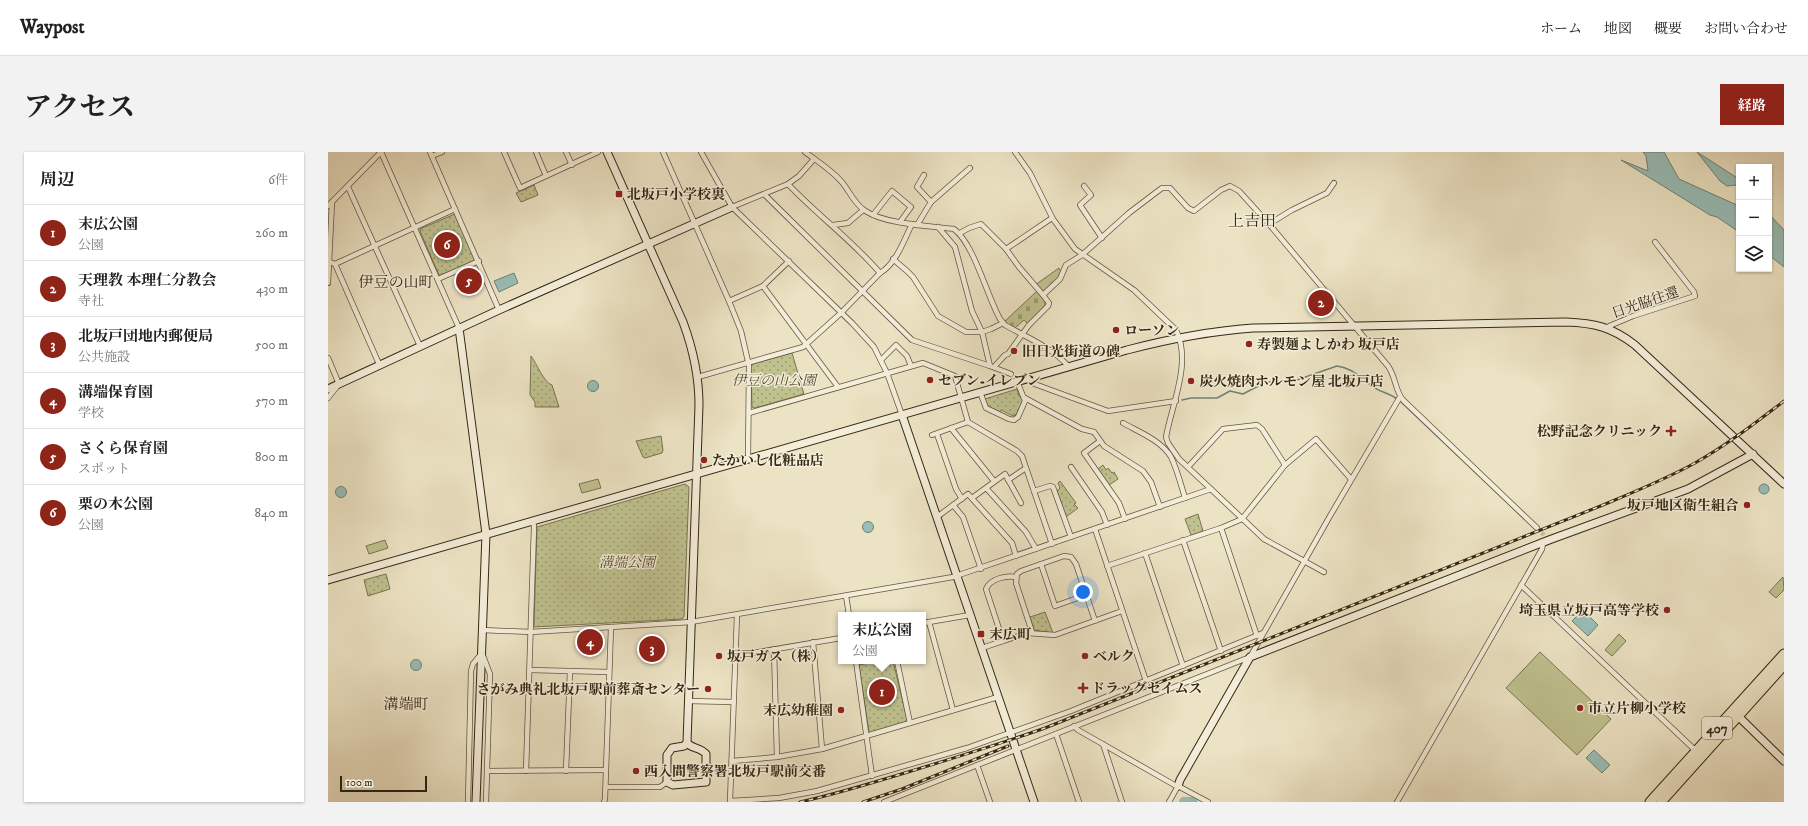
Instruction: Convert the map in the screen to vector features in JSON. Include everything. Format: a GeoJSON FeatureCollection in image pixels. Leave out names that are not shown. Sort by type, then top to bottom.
{"type":"FeatureCollection","features":[{"type":"Feature","properties":{"kind":"highway","name":"407"},"geometry":{"type":"LineString","coordinates":[[1650,802],[1784,654]]}},
{"type":"Feature","properties":{"kind":"highway","name":"407"},"geometry":{"type":"LineString","coordinates":[[1661,802],[1784,665]]}},
{"type":"Feature","properties":{"kind":"street"},"geometry":{"type":"LineString","coordinates":[[328,206],[381,152],[459,328],[486,534],[476,802]]}},
{"type":"Feature","properties":{"kind":"street"},"geometry":{"type":"LineString","coordinates":[[442,152],[431,154],[479,261],[499,310]]}},
{"type":"Feature","properties":{"kind":"street"},"geometry":{"type":"LineString","coordinates":[[504,152],[520,188],[598,152]]}},
{"type":"Feature","properties":{"kind":"street"},"geometry":{"type":"LineString","coordinates":[[536,152],[546,176]]}},
{"type":"Feature","properties":{"kind":"street"},"geometry":{"type":"LineString","coordinates":[[566,152],[572,165]]}},
{"type":"Feature","properties":{"kind":"street"},"geometry":{"type":"LineString","coordinates":[[608,152],[688,335],[698,377],[699,405],[687,743]]}},
{"type":"Feature","properties":{"kind":"street"},"geometry":{"type":"LineString","coordinates":[[663,152],[741,331],[748,363],[750,413],[748,459]]}},
{"type":"Feature","properties":{"kind":"street"},"geometry":{"type":"LineString","coordinates":[[701,152],[732,207],[789,261],[866,338],[881,360],[902,415],[1034,802]]}},
{"type":"Feature","properties":{"kind":"street"},"geometry":{"type":"LineString","coordinates":[[805,152],[842,182],[853,200],[863,210],[873,215],[900,222],[954,229],[960,233],[976,264],[996,313],[1003,323],[1047,349],[1068,366]]}},
{"type":"Feature","properties":{"kind":"street"},"geometry":{"type":"LineString","coordinates":[[1015,152],[1028,170],[1052,218],[1068,241],[1082,255],[1134,290],[1171,324],[1180,338],[1181,377],[1169,422],[1166,440],[1179,459],[1264,539],[1324,572]]}},
{"type":"Feature","properties":{"kind":"street"},"geometry":{"type":"LineString","coordinates":[[328,389],[379,364],[499,310],[732,207],[765,195],[788,184],[799,176],[814,159]]}},
{"type":"Feature","properties":{"kind":"street"},"geometry":{"type":"LineString","coordinates":[[917,225],[931,202],[970,168]]}},
{"type":"Feature","properties":{"kind":"street"},"geometry":{"type":"LineString","coordinates":[[924,175],[917,187],[931,202]]}},
{"type":"Feature","properties":{"kind":"street"},"geometry":{"type":"LineString","coordinates":[[1269,224],[1292,210],[1327,193],[1334,183]]}},
{"type":"Feature","properties":{"kind":"street"},"geometry":{"type":"LineString","coordinates":[[788,184],[880,273]]}},
{"type":"Feature","properties":{"kind":"street"},"geometry":{"type":"LineString","coordinates":[[1084,186],[1091,195],[1080,205],[1102,238]]}},
{"type":"Feature","properties":{"kind":"street"},"geometry":{"type":"LineString","coordinates":[[1043,295],[1060,279],[1066,265],[1082,255],[1130,212],[1162,188],[1170,188],[1188,208],[1194,211],[1224,188],[1230,186],[1235,188],[1269,224],[1392,372],[1400,397],[1537,528]]}},
{"type":"Feature","properties":{"kind":"street"},"geometry":{"type":"LineString","coordinates":[[348,187],[420,346]]}},
{"type":"Feature","properties":{"kind":"street"},"geometry":{"type":"LineString","coordinates":[[873,215],[892,191],[911,207],[900,222]]}},
{"type":"Feature","properties":{"kind":"street"},"geometry":{"type":"LineString","coordinates":[[765,195],[912,340],[1011,374]]}},
{"type":"Feature","properties":{"kind":"street"},"geometry":{"type":"LineString","coordinates":[[328,284],[332,263],[332,202]]}},
{"type":"Feature","properties":{"kind":"street"},"geometry":{"type":"LineString","coordinates":[[332,263],[415,228],[455,209]]}},
{"type":"Feature","properties":{"kind":"street"},"geometry":{"type":"LineString","coordinates":[[832,225],[848,223],[863,210]]}},
{"type":"Feature","properties":{"kind":"street"},"geometry":{"type":"LineString","coordinates":[[1006,249],[1052,218]]}},
{"type":"Feature","properties":{"kind":"street"},"geometry":{"type":"LineString","coordinates":[[698,377],[807,344],[841,313],[880,273],[886,270],[912,224]]}},
{"type":"Feature","properties":{"kind":"street"},"geometry":{"type":"LineString","coordinates":[[960,233],[981,224],[1006,249],[1019,268],[1049,303],[1008,354],[992,367]]}},
{"type":"Feature","properties":{"kind":"street"},"geometry":{"type":"LineString","coordinates":[[938,227],[955,247],[972,311],[982,332],[992,367]]}},
{"type":"Feature","properties":{"kind":"street","name":"日光脇往還"},"geometry":{"type":"LineString","coordinates":[[1606,327],[1633,316],[1692,299],[1695,296],[1694,292],[1655,242]]}},
{"type":"Feature","properties":{"kind":"street"},"geometry":{"type":"LineString","coordinates":[[893,259],[913,277],[938,316],[966,332],[982,332],[991,330],[1003,323]]}},
{"type":"Feature","properties":{"kind":"street"},"geometry":{"type":"LineString","coordinates":[[438,279],[479,261]]}},
{"type":"Feature","properties":{"kind":"street"},"geometry":{"type":"LineString","coordinates":[[729,301],[763,286],[789,261]]}},
{"type":"Feature","properties":{"kind":"street"},"geometry":{"type":"LineString","coordinates":[[332,263],[379,364]]}},
{"type":"Feature","properties":{"kind":"street"},"geometry":{"type":"LineString","coordinates":[[763,286],[838,386]]}},
{"type":"Feature","properties":{"kind":"street"},"geometry":{"type":"LineString","coordinates":[[328,580],[1068,366],[1157,342],[1230,330],[1566,322],[1584,323],[1606,327],[1625,337],[1635,345],[1784,484]]}},
{"type":"Feature","properties":{"kind":"street"},"geometry":{"type":"LineString","coordinates":[[881,360],[896,345],[907,356],[910,366]]}},
{"type":"Feature","properties":{"kind":"street"},"geometry":{"type":"LineString","coordinates":[[328,358],[339,384]]}},
{"type":"Feature","properties":{"kind":"street"},"geometry":{"type":"LineString","coordinates":[[750,413],[838,386],[923,363],[954,374],[968,422],[1017,450],[1022,456],[1052,544]]}},
{"type":"Feature","properties":{"kind":"street"},"geometry":{"type":"LineString","coordinates":[[980,392],[986,408],[1012,420],[1018,417],[1025,404],[1025,398],[1017,381]]}},
{"type":"Feature","properties":{"kind":"street"},"geometry":{"type":"LineString","coordinates":[[1032,383],[1108,411],[1176,400]]}},
{"type":"Feature","properties":{"kind":"street"},"geometry":{"type":"LineString","coordinates":[[328,398],[339,384]]}},
{"type":"Feature","properties":{"kind":"street"},"geometry":{"type":"LineString","coordinates":[[1169,802],[1304,561],[1400,397]]}},
{"type":"Feature","properties":{"kind":"street"},"geometry":{"type":"LineString","coordinates":[[1025,398],[1082,429],[1094,432],[1104,446],[1143,471],[1151,482],[1160,507]]}},
{"type":"Feature","properties":{"kind":"street"},"geometry":{"type":"LineString","coordinates":[[962,499],[956,489],[934,435],[968,422]]}},
{"type":"Feature","properties":{"kind":"street"},"geometry":{"type":"LineString","coordinates":[[1123,423],[1160,444],[1168,453],[1173,462],[1185,498]]}},
{"type":"Feature","properties":{"kind":"street"},"geometry":{"type":"LineString","coordinates":[[1188,468],[1223,429],[1256,425],[1262,429],[1285,465]]}},
{"type":"Feature","properties":{"kind":"street"},"geometry":{"type":"LineString","coordinates":[[951,428],[994,481]]}},
{"type":"Feature","properties":{"kind":"street"},"geometry":{"type":"LineString","coordinates":[[1107,566],[1221,528],[1242,519],[1285,465],[1316,439],[1351,479]]}},
{"type":"Feature","properties":{"kind":"street"},"geometry":{"type":"LineString","coordinates":[[1100,441],[1084,452],[1119,503],[1125,519]]}},
{"type":"Feature","properties":{"kind":"street"},"geometry":{"type":"LineString","coordinates":[[884,802],[1545,539],[1688,489],[1753,454]]}},
{"type":"Feature","properties":{"kind":"street"},"geometry":{"type":"LineString","coordinates":[[1071,467],[1102,512],[1107,525]]}},
{"type":"Feature","properties":{"kind":"street"},"geometry":{"type":"LineString","coordinates":[[1008,480],[1026,468]]}},
{"type":"Feature","properties":{"kind":"street"},"geometry":{"type":"LineString","coordinates":[[972,498],[1005,474],[1021,503]]}},
{"type":"Feature","properties":{"kind":"street"},"geometry":{"type":"LineString","coordinates":[[1034,491],[1050,486],[1053,487],[1071,537]]}},
{"type":"Feature","properties":{"kind":"street"},"geometry":{"type":"LineString","coordinates":[[987,488],[1026,532],[1036,550]]}},
{"type":"Feature","properties":{"kind":"street"},"geometry":{"type":"LineString","coordinates":[[482,630],[531,632],[691,622],[957,576],[1211,489]]}},
{"type":"Feature","properties":{"kind":"street"},"geometry":{"type":"LineString","coordinates":[[937,517],[968,494],[1012,543],[1016,556]]}},
{"type":"Feature","properties":{"kind":"street"},"geometry":{"type":"LineString","coordinates":[[953,505],[963,517],[980,568]]}},
{"type":"Feature","properties":{"kind":"street"},"geometry":{"type":"LineString","coordinates":[[526,771],[533,521]]}},
{"type":"Feature","properties":{"kind":"street"},"geometry":{"type":"LineString","coordinates":[[1221,528],[1257,636]]}},
{"type":"Feature","properties":{"kind":"street"},"geometry":{"type":"LineString","coordinates":[[1095,529],[1146,681]]}},
{"type":"Feature","properties":{"kind":"street"},"geometry":{"type":"LineString","coordinates":[[1396,802],[1542,549],[1545,539]]}},
{"type":"Feature","properties":{"kind":"street"},"geometry":{"type":"LineString","coordinates":[[1183,540],[1221,651]]}},
{"type":"Feature","properties":{"kind":"street"},"geometry":{"type":"LineString","coordinates":[[1145,553],[1183,666]]}},
{"type":"Feature","properties":{"kind":"street"},"geometry":{"type":"LineString","coordinates":[[1032,632],[1016,583],[1016,577],[1021,571],[1064,556],[1071,557],[1076,564],[1095,621]]}},
{"type":"Feature","properties":{"kind":"street"},"geometry":{"type":"LineString","coordinates":[[1041,564],[1055,606],[1086,595]]}},
{"type":"Feature","properties":{"kind":"street"},"geometry":{"type":"LineString","coordinates":[[1002,641],[986,589],[987,585],[992,581],[1007,576],[1016,577]]}},
{"type":"Feature","properties":{"kind":"street"},"geometry":{"type":"LineString","coordinates":[[1520,585],[1696,751]]}},
{"type":"Feature","properties":{"kind":"street"},"geometry":{"type":"LineString","coordinates":[[846,596],[849,612]]}},
{"type":"Feature","properties":{"kind":"street"},"geometry":{"type":"LineString","coordinates":[[982,648],[1032,632],[1055,635],[1122,611]]}},
{"type":"Feature","properties":{"kind":"street"},"geometry":{"type":"LineString","coordinates":[[737,615],[730,801],[779,798],[817,791],[872,776],[1011,733],[1146,681],[1263,633]]}},
{"type":"Feature","properties":{"kind":"street"},"geometry":{"type":"LineString","coordinates":[[926,622],[970,615]]}},
{"type":"Feature","properties":{"kind":"street"},"geometry":{"type":"LineString","coordinates":[[929,622],[953,710]]}},
{"type":"Feature","properties":{"kind":"street"},"geometry":{"type":"LineString","coordinates":[[604,802],[606,787],[611,627]]}},
{"type":"Feature","properties":{"kind":"street"},"geometry":{"type":"LineString","coordinates":[[735,656],[838,638]]}},
{"type":"Feature","properties":{"kind":"street"},"geometry":{"type":"LineString","coordinates":[[813,642],[822,749]]}},
{"type":"Feature","properties":{"kind":"street"},"geometry":{"type":"LineString","coordinates":[[774,649],[777,757]]}},
{"type":"Feature","properties":{"kind":"street"},"geometry":{"type":"LineString","coordinates":[[482,653],[490,674],[486,802]]}},
{"type":"Feature","properties":{"kind":"street"},"geometry":{"type":"LineString","coordinates":[[468,802],[471,671],[473,664],[482,653]]}},
{"type":"Feature","properties":{"kind":"street"},"geometry":{"type":"LineString","coordinates":[[856,664],[872,776]]}},
{"type":"Feature","properties":{"kind":"street"},"geometry":{"type":"LineString","coordinates":[[897,664],[910,723]]}},
{"type":"Feature","properties":{"kind":"street"},"geometry":{"type":"LineString","coordinates":[[530,670],[609,672]]}},
{"type":"Feature","properties":{"kind":"street"},"geometry":{"type":"LineString","coordinates":[[566,771],[570,671]]}},
{"type":"Feature","properties":{"kind":"street"},"geometry":{"type":"LineString","coordinates":[[732,761],[777,757],[822,749],[998,696]]}},
{"type":"Feature","properties":{"kind":"street"},"geometry":{"type":"LineString","coordinates":[[688,701],[733,702]]}},
{"type":"Feature","properties":{"kind":"street"},"geometry":{"type":"LineString","coordinates":[[1738,716],[1784,761]]}},
{"type":"Feature","properties":{"kind":"street"},"geometry":{"type":"LineString","coordinates":[[1074,726],[1103,744],[1208,802]]}},
{"type":"Feature","properties":{"kind":"street"},"geometry":{"type":"LineString","coordinates":[[1056,734],[1079,802]]}},
{"type":"Feature","properties":{"kind":"street"},"geometry":{"type":"LineString","coordinates":[[667,782],[673,785],[706,782],[706,754],[699,748],[690,746],[687,743]]}},
{"type":"Feature","properties":{"kind":"street"},"geometry":{"type":"LineString","coordinates":[[667,782],[667,755],[669,751],[672,748],[684,746],[687,743]]}},
{"type":"Feature","properties":{"kind":"street"},"geometry":{"type":"LineString","coordinates":[[1103,744],[1122,802]]}},
{"type":"Feature","properties":{"kind":"street"},"geometry":{"type":"LineString","coordinates":[[977,765],[990,802]]}},
{"type":"Feature","properties":{"kind":"street"},"geometry":{"type":"LineString","coordinates":[[487,771],[606,770]]}},
{"type":"Feature","properties":{"kind":"street"},"geometry":{"type":"LineString","coordinates":[[606,787],[660,787],[667,782]]}},
{"type":"Feature","properties":{"kind":"green space"},"geometry":{"type":"Polygon","coordinates":[[[534,185],[538,195],[521,202],[516,193],[534,185]]]}},
{"type":"Feature","properties":{"kind":"green space"},"geometry":{"type":"Polygon","coordinates":[[[455,214],[475,259],[474,261],[439,275],[420,229],[455,214]]]}},
{"type":"Feature","properties":{"kind":"green space"},"geometry":{"type":"Polygon","coordinates":[[[1059,268],[1061,272],[1059,277],[1042,293],[1035,285],[1059,268]]]}},
{"type":"Feature","properties":{"kind":"green space"},"geometry":{"type":"Polygon","coordinates":[[[1037,291],[1044,300],[1045,307],[1028,324],[1024,320],[1015,328],[1004,322],[1037,291]]]}},
{"type":"Feature","properties":{"kind":"green space","name":"伊豆の山公園"},"geometry":{"type":"Polygon","coordinates":[[[792,353],[804,394],[755,408],[752,407],[751,367],[753,364],[792,353]]]}},
{"type":"Feature","properties":{"kind":"green space"},"geometry":{"type":"Polygon","coordinates":[[[531,356],[543,377],[549,384],[552,385],[559,407],[535,407],[535,402],[530,395],[531,356]]]}},
{"type":"Feature","properties":{"kind":"green space"},"geometry":{"type":"Polygon","coordinates":[[[1017,389],[1019,396],[1023,400],[1016,415],[1013,416],[1001,410],[1000,412],[997,411],[986,402],[985,399],[1017,389]]]}},
{"type":"Feature","properties":{"kind":"green space"},"geometry":{"type":"Polygon","coordinates":[[[661,436],[662,453],[645,458],[643,457],[636,441],[661,436]]]}},
{"type":"Feature","properties":{"kind":"green space"},"geometry":{"type":"Polygon","coordinates":[[[1103,465],[1106,470],[1108,468],[1112,473],[1114,472],[1118,479],[1109,485],[1098,469],[1103,465]]]}},
{"type":"Feature","properties":{"kind":"green space"},"geometry":{"type":"Polygon","coordinates":[[[598,479],[601,488],[582,493],[579,484],[598,479]]]}},
{"type":"Feature","properties":{"kind":"green space"},"geometry":{"type":"Polygon","coordinates":[[[1060,481],[1078,508],[1066,517],[1057,491],[1060,488],[1058,483],[1060,481]]]}},
{"type":"Feature","properties":{"kind":"green space","name":"溝端公園"},"geometry":{"type":"Polygon","coordinates":[[[685,484],[689,487],[684,617],[682,619],[534,627],[537,527],[685,484]]]}},
{"type":"Feature","properties":{"kind":"green space"},"geometry":{"type":"Polygon","coordinates":[[[1198,514],[1203,531],[1191,535],[1185,519],[1198,514]]]}},
{"type":"Feature","properties":{"kind":"green space"},"geometry":{"type":"Polygon","coordinates":[[[385,540],[388,548],[369,554],[366,546],[385,540]]]}},
{"type":"Feature","properties":{"kind":"green space"},"geometry":{"type":"Polygon","coordinates":[[[386,574],[390,589],[368,596],[364,580],[386,574]]]}},
{"type":"Feature","properties":{"kind":"green space"},"geometry":{"type":"Polygon","coordinates":[[[1783,577],[1784,590],[1776,598],[1769,592],[1783,577]]]}},
{"type":"Feature","properties":{"kind":"green space"},"geometry":{"type":"Polygon","coordinates":[[[1045,612],[1053,633],[1034,630],[1030,617],[1045,612]]]}},
{"type":"Feature","properties":{"kind":"green space"},"geometry":{"type":"Polygon","coordinates":[[[1619,634],[1626,641],[1612,656],[1605,650],[1619,634]]]}},
{"type":"Feature","properties":{"kind":"green space"},"geometry":{"type":"Polygon","coordinates":[[[1540,652],[1611,719],[1577,755],[1506,688],[1540,652]]]}},
{"type":"Feature","properties":{"kind":"green space"},"geometry":{"type":"Polygon","coordinates":[[[894,664],[907,719],[905,722],[870,733],[869,732],[859,665],[894,664]]]}},
{"type":"Feature","properties":{"kind":"water"},"geometry":{"type":"Polygon","coordinates":[[[1643,152],[1664,152],[1679,179],[1736,205],[1736,230],[1621,160],[1648,171],[1646,156],[1643,152]]]}},
{"type":"Feature","properties":{"kind":"water"},"geometry":{"type":"Polygon","coordinates":[[[1697,152],[1736,177],[1736,185],[1727,186],[1720,181],[1697,152]]]}},
{"type":"Feature","properties":{"kind":"water"},"geometry":{"type":"Polygon","coordinates":[[[1772,217],[1784,230],[1784,267],[1772,257],[1772,217]]]}},
{"type":"Feature","properties":{"kind":"water"},"geometry":{"type":"Polygon","coordinates":[[[514,273],[518,283],[499,292],[494,281],[514,273]]]}},
{"type":"Feature","properties":{"kind":"water"},"geometry":{"type":"Polygon","coordinates":[[[591,381],[595,381],[597,382],[597,390],[591,391],[588,388],[588,384],[591,381]]]}},
{"type":"Feature","properties":{"kind":"water"},"geometry":{"type":"Polygon","coordinates":[[[1762,484],[1766,484],[1768,485],[1768,493],[1762,494],[1759,491],[1759,487],[1762,484]]]}},
{"type":"Feature","properties":{"kind":"water"},"geometry":{"type":"Polygon","coordinates":[[[339,487],[343,487],[345,488],[345,496],[339,497],[336,494],[336,490],[339,487]]]}},
{"type":"Feature","properties":{"kind":"water"},"geometry":{"type":"Polygon","coordinates":[[[868,521],[872,523],[874,527],[872,531],[868,533],[864,531],[862,527],[864,523],[868,521]]]}},
{"type":"Feature","properties":{"kind":"water"},"geometry":{"type":"Polygon","coordinates":[[[1583,610],[1598,625],[1588,636],[1572,621],[1583,610]]]}},
{"type":"Feature","properties":{"kind":"water"},"geometry":{"type":"Polygon","coordinates":[[[416,659],[420,661],[422,665],[420,669],[416,671],[412,669],[410,665],[412,661],[416,659]]]}},
{"type":"Feature","properties":{"kind":"water"},"geometry":{"type":"Polygon","coordinates":[[[1594,750],[1610,765],[1602,773],[1586,758],[1594,750]]]}},
{"type":"Feature","properties":{"kind":"waterway"},"geometry":{"type":"LineString","coordinates":[[1182,400],[1191,398],[1217,398],[1230,391],[1243,394],[1266,382],[1294,381],[1337,366],[1352,371],[1375,388],[1397,399]]}},
{"type":"Feature","properties":{"kind":"waterway"},"geometry":{"type":"LineString","coordinates":[[1400,401],[1535,529]]}},
{"type":"Feature","properties":{"kind":"waterway"},"geometry":{"type":"LineString","coordinates":[[1184,802],[1193,802]]}},
{"type":"Feature","properties":{"kind":"tunnel"},"geometry":{"type":"LineString","coordinates":[[1537,528],[1544,535]]}},
{"type":"Feature","properties":{"kind":"railway"},"geometry":{"type":"LineString","coordinates":[[800,802],[881,780],[977,751],[1045,728],[1603,505],[1661,480],[1695,463],[1752,426],[1784,401]]}},
{"type":"Feature","properties":{"kind":"railway"},"geometry":{"type":"LineString","coordinates":[[863,802],[902,789],[1008,746]]}},
{"type":"Feature","properties":{"kind":"place","name":"北坂戸小学校裏"},"geometry":{"type":"Point","coordinates":[619,194]}},
{"type":"Feature","properties":{"kind":"place","name":"栗の木公園"},"geometry":{"type":"Point","coordinates":[447,245]}},
{"type":"Feature","properties":{"kind":"place","name":"さくら保育園"},"geometry":{"type":"Point","coordinates":[469,281]}},
{"type":"Feature","properties":{"kind":"place","name":"天理教 本理仁分教会"},"geometry":{"type":"Point","coordinates":[1321,303]}},
{"type":"Feature","properties":{"kind":"place","name":"ローソン"},"geometry":{"type":"Point","coordinates":[1116,330]}},
{"type":"Feature","properties":{"kind":"place","name":"寿製麺よしかわ 坂戸店"},"geometry":{"type":"Point","coordinates":[1249,344]}},
{"type":"Feature","properties":{"kind":"place","name":"旧日光街道の碑"},"geometry":{"type":"Point","coordinates":[1014,351]}},
{"type":"Feature","properties":{"kind":"place","name":"セブン-イレブン"},"geometry":{"type":"Point","coordinates":[930,380]}},
{"type":"Feature","properties":{"kind":"place","name":"炭火焼肉ホルモン屋 北坂戸店"},"geometry":{"type":"Point","coordinates":[1191,381]}},
{"type":"Feature","properties":{"kind":"place","name":"松野記念クリニック"},"geometry":{"type":"Point","coordinates":[1671,431]}},
{"type":"Feature","properties":{"kind":"place","name":"たかいし化粧品店"},"geometry":{"type":"Point","coordinates":[704,460]}},
{"type":"Feature","properties":{"kind":"place","name":"坂戸地区衛生組合"},"geometry":{"type":"Point","coordinates":[1747,505]}},
{"type":"Feature","properties":{"kind":"place","name":"埼玉県立坂戸高等学校"},"geometry":{"type":"Point","coordinates":[1667,610]}},
{"type":"Feature","properties":{"kind":"place","name":"末広町"},"geometry":{"type":"Point","coordinates":[981,634]}},
{"type":"Feature","properties":{"kind":"place","name":"溝端保育園"},"geometry":{"type":"Point","coordinates":[590,642]}},
{"type":"Feature","properties":{"kind":"place","name":"北坂戸団地内郵便局"},"geometry":{"type":"Point","coordinates":[652,649]}},
{"type":"Feature","properties":{"kind":"place","name":"坂戸ガス（株）"},"geometry":{"type":"Point","coordinates":[719,656]}},
{"type":"Feature","properties":{"kind":"place","name":"ベルク"},"geometry":{"type":"Point","coordinates":[1085,656]}},
{"type":"Feature","properties":{"kind":"place","name":"ドラッグセイムス"},"geometry":{"type":"Point","coordinates":[1083,688]}},
{"type":"Feature","properties":{"kind":"place","name":"さがみ典礼北坂戸駅前葬斎センター"},"geometry":{"type":"Point","coordinates":[708,689]}},
{"type":"Feature","properties":{"kind":"place","name":"末広公園"},"geometry":{"type":"Point","coordinates":[882,692]}},
{"type":"Feature","properties":{"kind":"place","name":"市立片柳小学校"},"geometry":{"type":"Point","coordinates":[1580,708]}},
{"type":"Feature","properties":{"kind":"place","name":"末広幼稚園"},"geometry":{"type":"Point","coordinates":[841,710]}},
{"type":"Feature","properties":{"kind":"place","name":"西入間警察署北坂戸駅前交番"},"geometry":{"type":"Point","coordinates":[636,771]}},
{"type":"Feature","properties":{"kind":"district","name":"上吉田"},"geometry":{"type":"Point","coordinates":[1252,220]}},
{"type":"Feature","properties":{"kind":"district","name":"伊豆の山町"},"geometry":{"type":"Point","coordinates":[396,282]}},
{"type":"Feature","properties":{"kind":"district","name":"溝端町"},"geometry":{"type":"Point","coordinates":[406,704]}}]}
